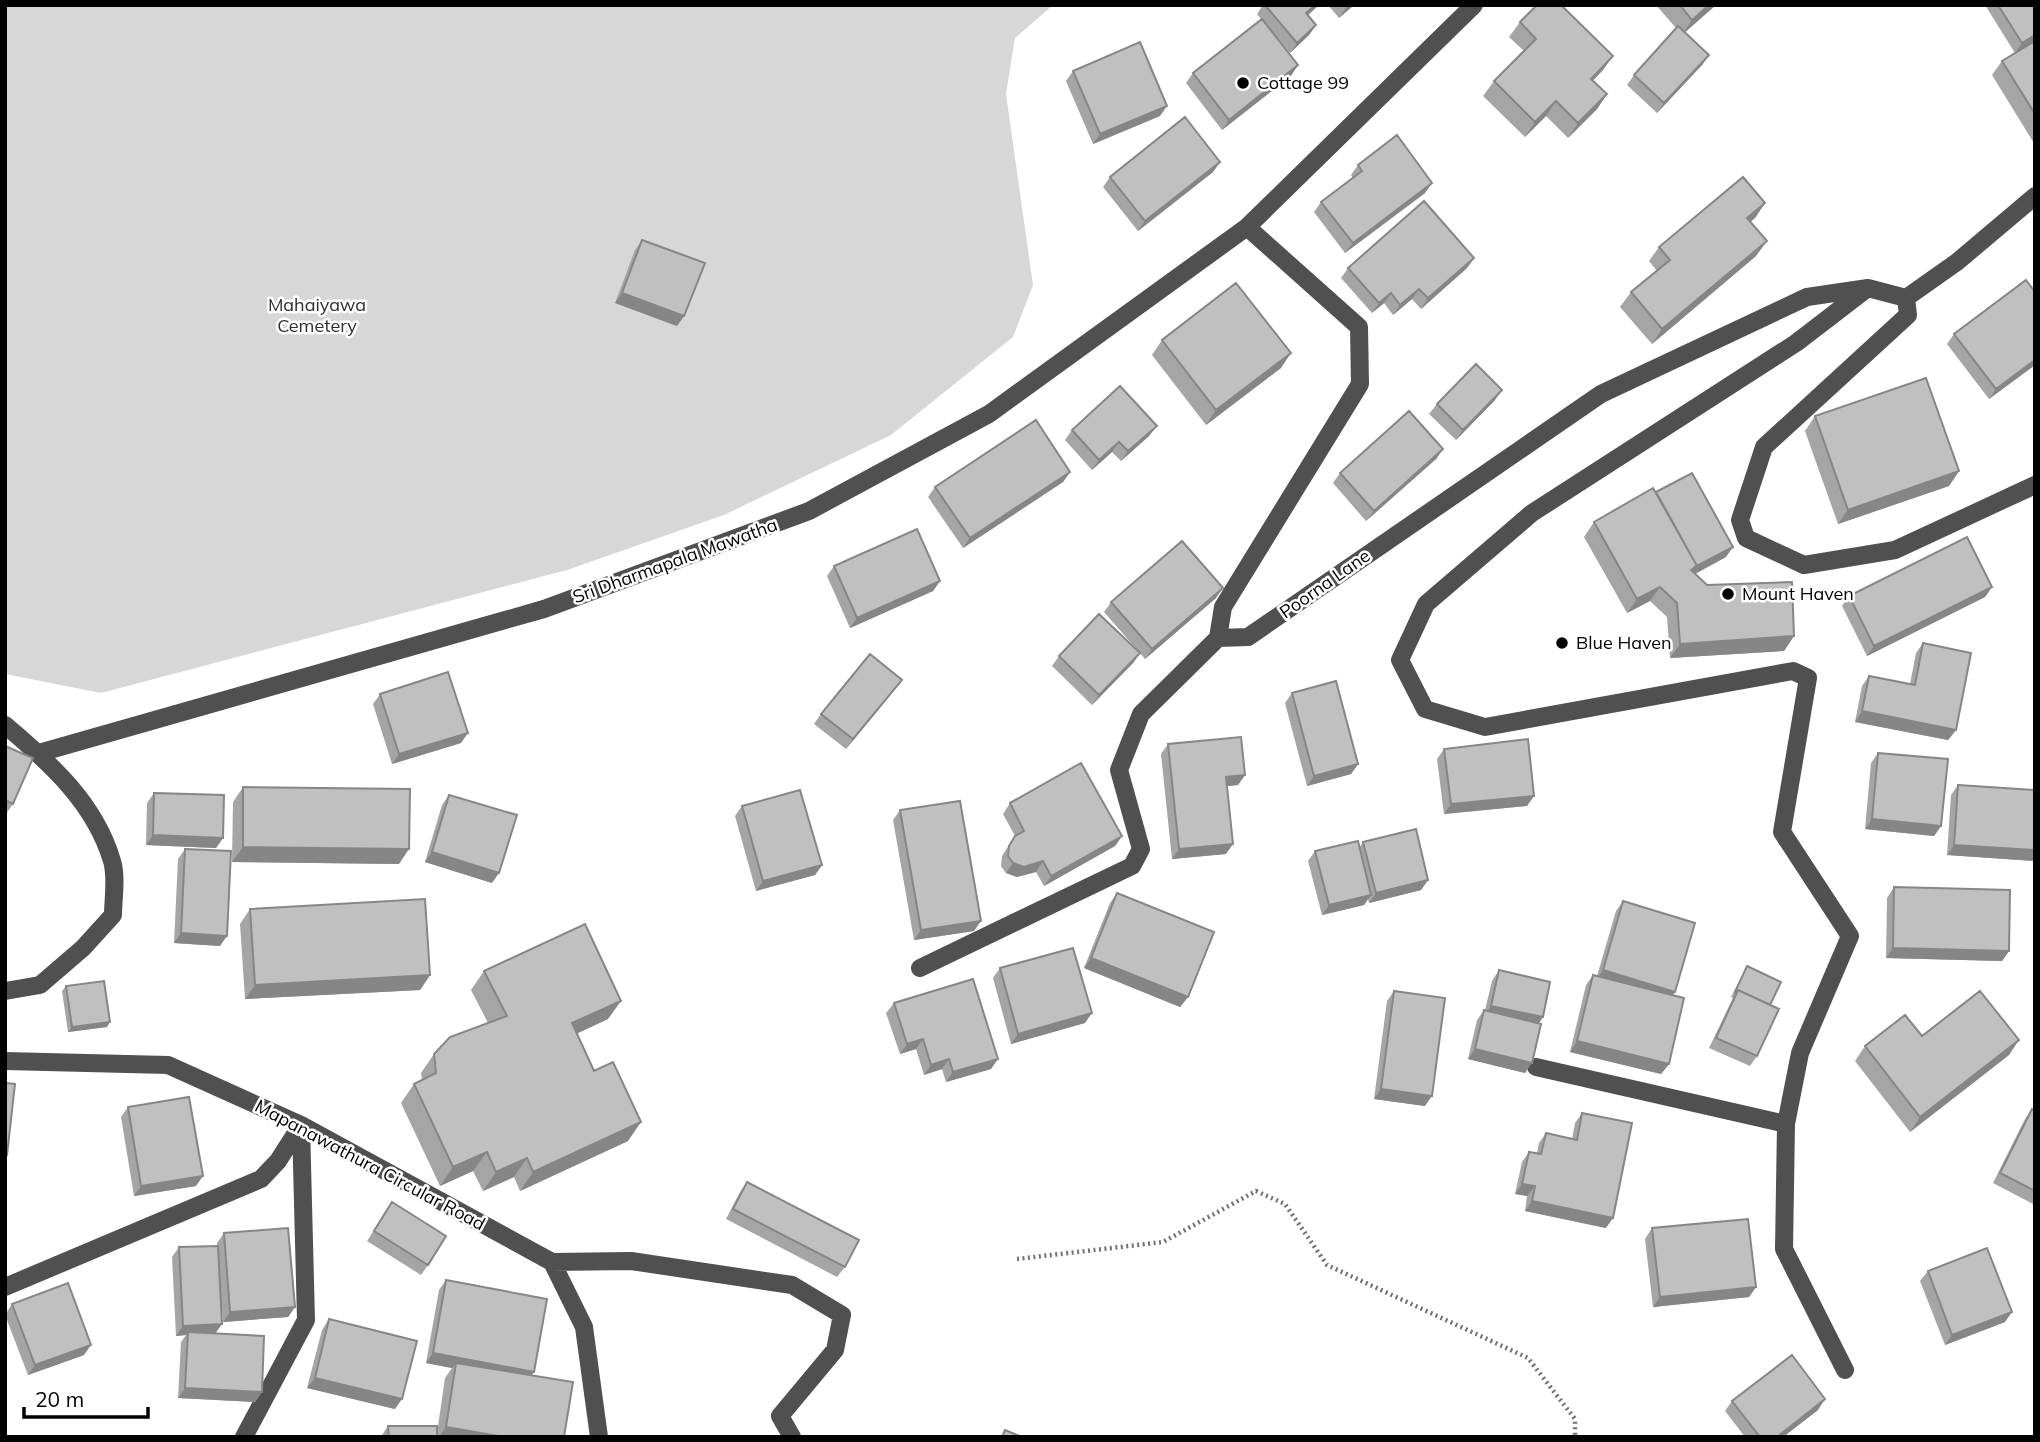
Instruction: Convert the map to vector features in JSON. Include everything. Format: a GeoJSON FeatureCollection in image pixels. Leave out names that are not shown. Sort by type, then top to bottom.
{"type":"FeatureCollection","features":[{"type":"Feature","properties":{"kind":"street","name":"Sri Dharmapala Mawatha"},"geometry":{"type":"LineString","coordinates":[[39,753],[544,609],[809,511],[989,414],[1247,227],[1474,5]]}},
{"type":"Feature","properties":{"kind":"street"},"geometry":{"type":"LineString","coordinates":[[1845,1370],[1784,1249],[1786,1124],[1800,1053],[1850,936],[1782,832],[1808,678],[1793,671],[1485,727],[1425,709],[1400,660],[1426,604],[1532,513],[1796,343],[1868,288],[1906,298],[1957,262],[2035,196]]}},
{"type":"Feature","properties":{"kind":"street"},"geometry":{"type":"LineString","coordinates":[[920,968],[1132,866],[1141,849],[1119,770],[1141,714],[1219,638],[1223,607],[1360,384],[1359,327],[1247,227]]}},
{"type":"Feature","properties":{"kind":"street","name":"Poorna Lane"},"geometry":{"type":"LineString","coordinates":[[1219,638],[1248,637],[1601,394],[1807,297],[1868,288]]}},
{"type":"Feature","properties":{"kind":"street"},"geometry":{"type":"LineString","coordinates":[[1906,298],[1908,315],[1765,447],[1740,520],[1746,538],[1804,565],[1895,550],[2035,485]]}},
{"type":"Feature","properties":{"kind":"street"},"geometry":{"type":"LineString","coordinates":[[5,725],[39,753],[90,808],[113,863],[113,915],[83,948],[40,985],[5,991]]}},
{"type":"Feature","properties":{"kind":"street","name":"Mapanawathura Circular Road"},"geometry":{"type":"LineString","coordinates":[[5,1061],[169,1065],[301,1125],[552,1262]]}},
{"type":"Feature","properties":{"kind":"street"},"geometry":{"type":"LineString","coordinates":[[1536,1068],[1786,1124]]}},
{"type":"Feature","properties":{"kind":"street"},"geometry":{"type":"LineString","coordinates":[[5,1287],[261,1179],[278,1161],[301,1125]]}},
{"type":"Feature","properties":{"kind":"street"},"geometry":{"type":"LineString","coordinates":[[244,1437],[306,1320],[301,1125]]}},
{"type":"Feature","properties":{"kind":"street"},"geometry":{"type":"LineString","coordinates":[[599,1437],[584,1327],[552,1262],[632,1261],[792,1285],[842,1315],[835,1350],[780,1416],[792,1437]]}},
{"type":"Feature","properties":{"kind":"path"},"geometry":{"type":"LineString","coordinates":[[1017,1259],[1163,1242],[1256,1191],[1285,1204],[1327,1265],[1528,1358],[1575,1419],[1575,1437]]}},
{"type":"Feature","properties":{"kind":"green space","name":"Mahaiyawa Cemetery"},"geometry":{"type":"Polygon","coordinates":[[[5,5],[1053,5],[1015,38],[1006,94],[1033,285],[1013,337],[891,435],[724,515],[567,570],[101,693],[5,674],[5,5]]]}},
{"type":"Feature","properties":{"kind":"building"},"geometry":{"type":"Polygon","coordinates":[[[1265,5],[1315,5],[1306,13],[1316,25],[1297,43],[1265,5]]]}},
{"type":"Feature","properties":{"kind":"building"},"geometry":{"type":"Polygon","coordinates":[[[1537,5],[1561,5],[1613,56],[1591,79],[1607,94],[1578,123],[1556,101],[1535,122],[1494,81],[1536,39],[1520,22],[1537,5]]]}},
{"type":"Feature","properties":{"kind":"building"},"geometry":{"type":"Polygon","coordinates":[[[1680,5],[1709,5],[1692,20],[1680,5]]]}},
{"type":"Feature","properties":{"kind":"building"},"geometry":{"type":"Polygon","coordinates":[[[1998,5],[2035,5],[2035,35],[2022,43],[1998,5]]]}},
{"type":"Feature","properties":{"kind":"building"},"geometry":{"type":"Polygon","coordinates":[[[1262,19],[1298,65],[1229,120],[1193,73],[1262,19]]]}},
{"type":"Feature","properties":{"kind":"building"},"geometry":{"type":"Polygon","coordinates":[[[1678,26],[1709,55],[1664,103],[1634,75],[1678,26]]]}},
{"type":"Feature","properties":{"kind":"building"},"geometry":{"type":"Polygon","coordinates":[[[2035,41],[2035,114],[2002,61],[2035,41]]]}},
{"type":"Feature","properties":{"kind":"building"},"geometry":{"type":"Polygon","coordinates":[[[1140,42],[1167,106],[1100,134],[1073,71],[1140,42]]]}},
{"type":"Feature","properties":{"kind":"building"},"geometry":{"type":"Polygon","coordinates":[[[1185,117],[1220,162],[1145,221],[1110,177],[1185,117]]]}},
{"type":"Feature","properties":{"kind":"building"},"geometry":{"type":"Polygon","coordinates":[[[1397,135],[1432,183],[1353,243],[1321,202],[1362,171],[1358,165],[1397,135]]]}},
{"type":"Feature","properties":{"kind":"building"},"geometry":{"type":"Polygon","coordinates":[[[1743,177],[1765,203],[1747,218],[1767,241],[1662,329],[1631,292],[1670,260],[1659,247],[1743,177]]]}},
{"type":"Feature","properties":{"kind":"building"},"geometry":{"type":"Polygon","coordinates":[[[1424,201],[1474,258],[1428,298],[1419,289],[1400,305],[1391,293],[1379,303],[1348,268],[1424,201]]]}},
{"type":"Feature","properties":{"kind":"building"},"geometry":{"type":"Polygon","coordinates":[[[642,240],[705,263],[684,316],[622,293],[642,240]]]}},
{"type":"Feature","properties":{"kind":"building"},"geometry":{"type":"Polygon","coordinates":[[[2026,280],[2035,292],[2035,360],[1996,389],[1954,334],[2026,280]]]}},
{"type":"Feature","properties":{"kind":"building"},"geometry":{"type":"Polygon","coordinates":[[[1236,283],[1291,353],[1216,410],[1162,340],[1236,283]]]}},
{"type":"Feature","properties":{"kind":"building"},"geometry":{"type":"Polygon","coordinates":[[[1476,364],[1502,390],[1463,430],[1437,404],[1476,364]]]}},
{"type":"Feature","properties":{"kind":"building"},"geometry":{"type":"Polygon","coordinates":[[[1926,378],[1959,471],[1848,510],[1815,416],[1926,378]]]}},
{"type":"Feature","properties":{"kind":"building"},"geometry":{"type":"Polygon","coordinates":[[[1120,386],[1157,426],[1128,451],[1119,442],[1099,460],[1072,430],[1120,386]]]}},
{"type":"Feature","properties":{"kind":"building"},"geometry":{"type":"Polygon","coordinates":[[[1409,411],[1443,449],[1374,511],[1340,473],[1409,411]]]}},
{"type":"Feature","properties":{"kind":"building"},"geometry":{"type":"Polygon","coordinates":[[[1036,420],[1070,472],[970,538],[935,487],[1036,420]]]}},
{"type":"Feature","properties":{"kind":"building"},"geometry":{"type":"Polygon","coordinates":[[[1692,473],[1733,547],[1697,566],[1656,492],[1692,473]]]}},
{"type":"Feature","properties":{"kind":"building"},"geometry":{"type":"Polygon","coordinates":[[[1653,488],[1697,566],[1691,570],[1707,585],[1792,582],[1794,636],[1680,644],[1677,603],[1660,587],[1637,599],[1594,522],[1653,488]]]}},
{"type":"Feature","properties":{"kind":"building"},"geometry":{"type":"Polygon","coordinates":[[[917,529],[940,581],[857,618],[834,566],[917,529]]]}},
{"type":"Feature","properties":{"kind":"building"},"geometry":{"type":"Polygon","coordinates":[[[1967,537],[1992,587],[1874,646],[1849,596],[1967,537]]]}},
{"type":"Feature","properties":{"kind":"building"},"geometry":{"type":"Polygon","coordinates":[[[1182,541],[1223,588],[1152,649],[1111,602],[1182,541]]]}},
{"type":"Feature","properties":{"kind":"building"},"geometry":{"type":"Polygon","coordinates":[[[1099,614],[1140,653],[1099,695],[1059,656],[1099,614]]]}},
{"type":"Feature","properties":{"kind":"building"},"geometry":{"type":"Polygon","coordinates":[[[1923,643],[1971,653],[1956,730],[1862,711],[1869,676],[1915,685],[1923,643]]]}},
{"type":"Feature","properties":{"kind":"building"},"geometry":{"type":"Polygon","coordinates":[[[870,654],[902,680],[853,739],[821,714],[870,654]]]}},
{"type":"Feature","properties":{"kind":"building"},"geometry":{"type":"Polygon","coordinates":[[[448,672],[468,733],[399,754],[380,694],[448,672]]]}},
{"type":"Feature","properties":{"kind":"building"},"geometry":{"type":"Polygon","coordinates":[[[1336,681],[1358,764],[1314,776],[1292,693],[1336,681]]]}},
{"type":"Feature","properties":{"kind":"building"},"geometry":{"type":"Polygon","coordinates":[[[1241,737],[1245,775],[1226,777],[1233,844],[1179,849],[1168,744],[1241,737]]]}},
{"type":"Feature","properties":{"kind":"building"},"geometry":{"type":"Polygon","coordinates":[[[1528,739],[1534,796],[1451,804],[1444,749],[1528,739]]]}},
{"type":"Feature","properties":{"kind":"building"},"geometry":{"type":"Polygon","coordinates":[[[5,746],[33,758],[13,804],[5,800],[5,746]]]}},
{"type":"Feature","properties":{"kind":"building"},"geometry":{"type":"Polygon","coordinates":[[[1878,753],[1948,759],[1941,826],[1872,819],[1878,753]]]}},
{"type":"Feature","properties":{"kind":"building"},"geometry":{"type":"Polygon","coordinates":[[[1081,763],[1122,836],[1051,876],[1043,861],[1024,867],[1013,863],[1008,856],[1009,846],[1015,836],[1024,831],[1010,803],[1081,763]]]}},
{"type":"Feature","properties":{"kind":"building"},"geometry":{"type":"Polygon","coordinates":[[[1958,785],[2035,790],[2035,850],[1954,845],[1958,785]]]}},
{"type":"Feature","properties":{"kind":"building"},"geometry":{"type":"Polygon","coordinates":[[[243,787],[410,789],[409,849],[243,847],[243,787]]]}},
{"type":"Feature","properties":{"kind":"building"},"geometry":{"type":"Polygon","coordinates":[[[800,790],[822,865],[763,881],[742,806],[800,790]]]}},
{"type":"Feature","properties":{"kind":"building"},"geometry":{"type":"Polygon","coordinates":[[[154,793],[224,795],[223,838],[153,835],[154,793]]]}},
{"type":"Feature","properties":{"kind":"building"},"geometry":{"type":"Polygon","coordinates":[[[449,795],[517,815],[499,873],[432,852],[449,795]]]}},
{"type":"Feature","properties":{"kind":"building"},"geometry":{"type":"Polygon","coordinates":[[[960,801],[981,921],[921,930],[900,810],[960,801]]]}},
{"type":"Feature","properties":{"kind":"building"},"geometry":{"type":"Polygon","coordinates":[[[1416,829],[1428,880],[1376,893],[1363,842],[1416,829]]]}},
{"type":"Feature","properties":{"kind":"building"},"geometry":{"type":"Polygon","coordinates":[[[1358,841],[1371,895],[1329,905],[1315,851],[1358,841]]]}},
{"type":"Feature","properties":{"kind":"building"},"geometry":{"type":"Polygon","coordinates":[[[185,849],[231,851],[227,936],[181,933],[185,849]]]}},
{"type":"Feature","properties":{"kind":"building"},"geometry":{"type":"Polygon","coordinates":[[[1894,887],[2010,890],[2009,951],[1893,948],[1894,887]]]}},
{"type":"Feature","properties":{"kind":"building"},"geometry":{"type":"Polygon","coordinates":[[[1117,893],[1214,932],[1188,997],[1091,958],[1117,893]]]}},
{"type":"Feature","properties":{"kind":"building"},"geometry":{"type":"Polygon","coordinates":[[[425,899],[430,975],[255,985],[250,909],[425,899]]]}},
{"type":"Feature","properties":{"kind":"building"},"geometry":{"type":"Polygon","coordinates":[[[1623,901],[1695,923],[1675,992],[1603,970],[1623,901]]]}},
{"type":"Feature","properties":{"kind":"building"},"geometry":{"type":"Polygon","coordinates":[[[585,924],[621,1001],[572,1023],[594,1071],[613,1062],[641,1122],[533,1172],[527,1158],[496,1172],[487,1152],[453,1167],[414,1084],[436,1073],[434,1054],[450,1037],[507,1016],[484,971],[585,924]]]}},
{"type":"Feature","properties":{"kind":"building"},"geometry":{"type":"Polygon","coordinates":[[[1073,948],[1092,1013],[1018,1034],[1000,968],[1073,948]]]}},
{"type":"Feature","properties":{"kind":"building"},"geometry":{"type":"Polygon","coordinates":[[[1747,966],[1781,982],[1770,1005],[1738,990],[1735,992],[1747,966]]]}},
{"type":"Feature","properties":{"kind":"building"},"geometry":{"type":"Polygon","coordinates":[[[1499,970],[1550,982],[1543,1017],[1491,1006],[1499,970]]]}},
{"type":"Feature","properties":{"kind":"building"},"geometry":{"type":"Polygon","coordinates":[[[1593,975],[1684,998],[1669,1064],[1577,1041],[1593,975]]]}},
{"type":"Feature","properties":{"kind":"building"},"geometry":{"type":"Polygon","coordinates":[[[973,979],[998,1059],[953,1072],[949,1059],[931,1065],[923,1039],[907,1044],[894,1003],[973,979]]]}},
{"type":"Feature","properties":{"kind":"building"},"geometry":{"type":"Polygon","coordinates":[[[104,981],[110,1022],[72,1027],[66,986],[104,981]]]}},
{"type":"Feature","properties":{"kind":"building"},"geometry":{"type":"Polygon","coordinates":[[[1738,990],[1779,1009],[1757,1056],[1716,1038],[1738,990]]]}},
{"type":"Feature","properties":{"kind":"building"},"geometry":{"type":"Polygon","coordinates":[[[1394,991],[1445,998],[1432,1096],[1381,1089],[1394,991]]]}},
{"type":"Feature","properties":{"kind":"building"},"geometry":{"type":"Polygon","coordinates":[[[1980,991],[2019,1040],[1920,1117],[1865,1046],[1905,1015],[1922,1036],[1980,991]]]}},
{"type":"Feature","properties":{"kind":"building"},"geometry":{"type":"Polygon","coordinates":[[[1484,1010],[1541,1024],[1532,1063],[1475,1049],[1484,1010]]]}},
{"type":"Feature","properties":{"kind":"building"},"geometry":{"type":"Polygon","coordinates":[[[5,1083],[15,1084],[7,1155],[5,1155],[5,1083]]]}},
{"type":"Feature","properties":{"kind":"building"},"geometry":{"type":"Polygon","coordinates":[[[189,1097],[203,1176],[141,1186],[128,1107],[189,1097]]]}},
{"type":"Feature","properties":{"kind":"building"},"geometry":{"type":"Polygon","coordinates":[[[2032,1109],[2035,1111],[2035,1191],[2000,1173],[2032,1109]]]}},
{"type":"Feature","properties":{"kind":"building"},"geometry":{"type":"Polygon","coordinates":[[[1582,1113],[1632,1123],[1613,1218],[1532,1201],[1535,1186],[1522,1184],[1529,1152],[1541,1154],[1546,1133],[1577,1140],[1582,1113]]]}},
{"type":"Feature","properties":{"kind":"building"},"geometry":{"type":"Polygon","coordinates":[[[747,1182],[859,1240],[845,1267],[733,1209],[747,1182]]]}},
{"type":"Feature","properties":{"kind":"building"},"geometry":{"type":"Polygon","coordinates":[[[392,1202],[446,1236],[428,1265],[374,1231],[392,1202]]]}},
{"type":"Feature","properties":{"kind":"building"},"geometry":{"type":"Polygon","coordinates":[[[1748,1219],[1756,1287],[1660,1297],[1652,1228],[1748,1219]]]}},
{"type":"Feature","properties":{"kind":"building"},"geometry":{"type":"Polygon","coordinates":[[[288,1228],[295,1307],[230,1312],[224,1233],[288,1228]]]}},
{"type":"Feature","properties":{"kind":"building"},"geometry":{"type":"Polygon","coordinates":[[[218,1246],[222,1324],[183,1326],[179,1247],[218,1246]]]}},
{"type":"Feature","properties":{"kind":"building"},"geometry":{"type":"Polygon","coordinates":[[[1987,1248],[2012,1312],[1952,1335],[1928,1271],[1987,1248]]]}},
{"type":"Feature","properties":{"kind":"building"},"geometry":{"type":"Polygon","coordinates":[[[446,1280],[547,1299],[534,1372],[433,1353],[446,1280]]]}},
{"type":"Feature","properties":{"kind":"building"},"geometry":{"type":"Polygon","coordinates":[[[68,1283],[91,1345],[35,1365],[12,1304],[68,1283]]]}},
{"type":"Feature","properties":{"kind":"building"},"geometry":{"type":"Polygon","coordinates":[[[329,1319],[417,1341],[402,1399],[315,1378],[329,1319]]]}},
{"type":"Feature","properties":{"kind":"building"},"geometry":{"type":"Polygon","coordinates":[[[188,1332],[264,1336],[262,1392],[185,1388],[188,1332]]]}},
{"type":"Feature","properties":{"kind":"building"},"geometry":{"type":"Polygon","coordinates":[[[1792,1355],[1825,1399],[1777,1437],[1760,1437],[1732,1401],[1792,1355]]]}},
{"type":"Feature","properties":{"kind":"building"},"geometry":{"type":"Polygon","coordinates":[[[456,1363],[573,1382],[564,1437],[504,1437],[446,1427],[456,1363]]]}},
{"type":"Feature","properties":{"kind":"building"},"geometry":{"type":"Polygon","coordinates":[[[388,1426],[437,1426],[437,1437],[389,1437],[388,1426]]]}},
{"type":"Feature","properties":{"kind":"building"},"geometry":{"type":"Polygon","coordinates":[[[1005,1430],[1022,1437],[1002,1437],[1005,1430]]]}},
{"type":"Feature","properties":{"kind":"place","name":"Cottage 99"},"geometry":{"type":"Point","coordinates":[1243,83]}},
{"type":"Feature","properties":{"kind":"place","name":"Mount Haven"},"geometry":{"type":"Point","coordinates":[1728,594]}},
{"type":"Feature","properties":{"kind":"place","name":"Blue Haven"},"geometry":{"type":"Point","coordinates":[1562,643]}}]}
